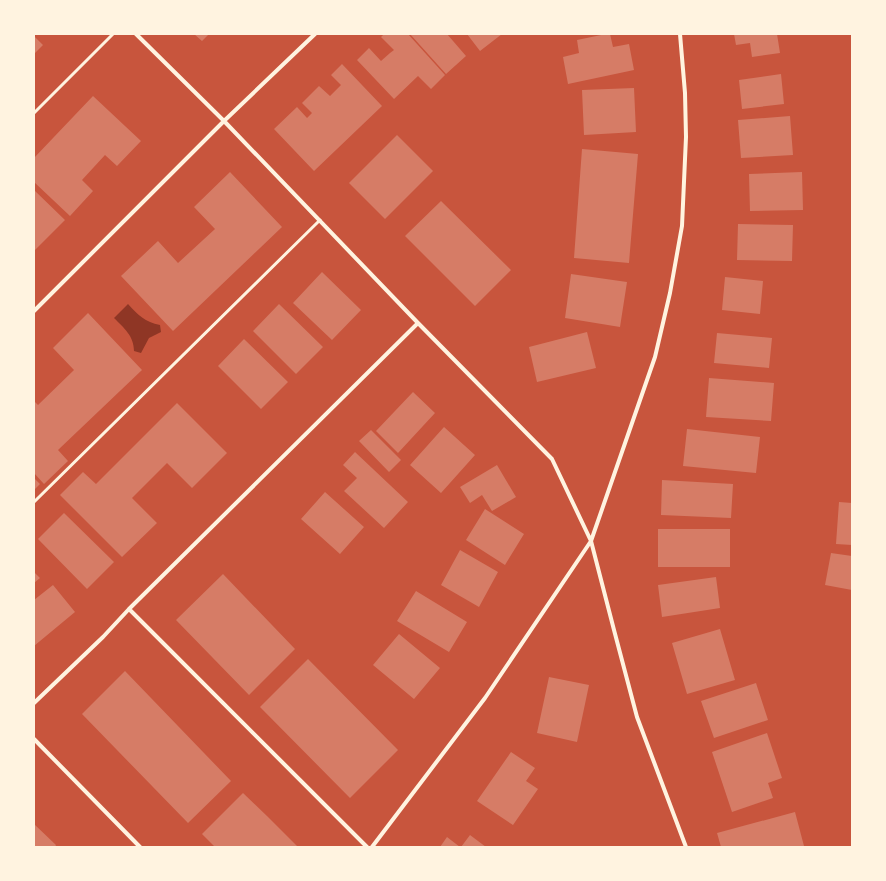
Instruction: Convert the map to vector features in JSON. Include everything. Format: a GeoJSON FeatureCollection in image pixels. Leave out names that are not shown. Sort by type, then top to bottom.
{"type":"FeatureCollection","features":[{"type":"Feature","properties":{"kind":"street"},"geometry":{"type":"LineString","coordinates":[[136,34],[224,121],[418,323],[552,459],[592,541],[614,630],[638,717],[686,847]]}},
{"type":"Feature","properties":{"kind":"street"},"geometry":{"type":"LineString","coordinates":[[34,311],[224,121],[315,34]]}},
{"type":"Feature","properties":{"kind":"street"},"geometry":{"type":"LineString","coordinates":[[372,847],[485,698],[592,541],[614,473],[655,357],[670,293],[680,233],[686,137],[685,93],[680,34]]}},
{"type":"Feature","properties":{"kind":"street"},"geometry":{"type":"LineString","coordinates":[[34,703],[103,637],[129,609],[418,323]]}},
{"type":"Feature","properties":{"kind":"street"},"geometry":{"type":"LineString","coordinates":[[129,609],[366,847]]}},
{"type":"Feature","properties":{"kind":"street"},"geometry":{"type":"LineString","coordinates":[[34,739],[140,847]]}},
{"type":"Feature","properties":{"kind":"lane"},"geometry":{"type":"LineString","coordinates":[[34,113],[113,34]]}},
{"type":"Feature","properties":{"kind":"lane"},"geometry":{"type":"LineString","coordinates":[[34,502],[320,220]]}},
{"type":"Feature","properties":{"kind":"shaded area"},"geometry":{"type":"Polygon","coordinates":[[[128,304],[142,318],[160,325],[161,332],[149,338],[141,353],[134,351],[134,346],[130,337],[125,329],[114,318],[128,304]]]}},
{"type":"Feature","properties":{"kind":"building"},"geometry":{"type":"Polygon","coordinates":[[[194,34],[209,34],[202,41],[194,34]]]}},
{"type":"Feature","properties":{"kind":"building"},"geometry":{"type":"Polygon","coordinates":[[[384,34],[408,34],[445,75],[431,89],[418,76],[394,99],[357,60],[369,48],[381,61],[394,50],[381,37],[384,34]]]}},
{"type":"Feature","properties":{"kind":"building"},"geometry":{"type":"Polygon","coordinates":[[[410,34],[447,34],[466,56],[446,74],[410,34]]]}},
{"type":"Feature","properties":{"kind":"building"},"geometry":{"type":"Polygon","coordinates":[[[467,34],[502,34],[480,51],[467,34]]]}},
{"type":"Feature","properties":{"kind":"building"},"geometry":{"type":"Polygon","coordinates":[[[610,34],[613,47],[629,44],[634,70],[568,84],[563,57],[579,53],[577,40],[610,34]]]}},
{"type":"Feature","properties":{"kind":"building"},"geometry":{"type":"Polygon","coordinates":[[[734,34],[777,34],[780,53],[752,57],[750,43],[736,45],[734,34]]]}},
{"type":"Feature","properties":{"kind":"building"},"geometry":{"type":"Polygon","coordinates":[[[34,36],[43,45],[34,54],[34,36]]]}},
{"type":"Feature","properties":{"kind":"building"},"geometry":{"type":"Polygon","coordinates":[[[342,64],[382,106],[314,171],[274,129],[297,107],[307,118],[312,113],[302,103],[319,86],[330,96],[341,85],[331,75],[342,64]]]}},
{"type":"Feature","properties":{"kind":"building"},"geometry":{"type":"Polygon","coordinates":[[[781,74],[784,104],[742,109],[739,80],[781,74]]]}},
{"type":"Feature","properties":{"kind":"building"},"geometry":{"type":"Polygon","coordinates":[[[634,88],[636,132],[584,135],[582,90],[634,88]]]}},
{"type":"Feature","properties":{"kind":"building"},"geometry":{"type":"Polygon","coordinates":[[[93,96],[141,141],[117,166],[105,155],[82,180],[93,191],[70,216],[34,182],[34,158],[93,96]]]}},
{"type":"Feature","properties":{"kind":"building"},"geometry":{"type":"Polygon","coordinates":[[[790,116],[793,155],[741,158],[738,120],[790,116]]]}},
{"type":"Feature","properties":{"kind":"building"},"geometry":{"type":"Polygon","coordinates":[[[397,135],[433,171],[385,219],[349,183],[397,135]]]}},
{"type":"Feature","properties":{"kind":"building"},"geometry":{"type":"Polygon","coordinates":[[[582,149],[638,154],[629,263],[574,258],[582,149]]]}},
{"type":"Feature","properties":{"kind":"building"},"geometry":{"type":"Polygon","coordinates":[[[230,172],[282,227],[173,331],[121,276],[158,241],[178,263],[215,229],[194,207],[230,172]]]}},
{"type":"Feature","properties":{"kind":"building"},"geometry":{"type":"Polygon","coordinates":[[[802,172],[803,210],[750,211],[749,174],[802,172]]]}},
{"type":"Feature","properties":{"kind":"building"},"geometry":{"type":"Polygon","coordinates":[[[34,190],[65,220],[34,251],[34,190]]]}},
{"type":"Feature","properties":{"kind":"building"},"geometry":{"type":"Polygon","coordinates":[[[441,201],[511,270],[475,306],[405,236],[441,201]]]}},
{"type":"Feature","properties":{"kind":"building"},"geometry":{"type":"Polygon","coordinates":[[[738,224],[793,225],[792,261],[737,260],[738,224]]]}},
{"type":"Feature","properties":{"kind":"building"},"geometry":{"type":"Polygon","coordinates":[[[322,272],[361,310],[332,340],[293,303],[322,272]]]}},
{"type":"Feature","properties":{"kind":"building"},"geometry":{"type":"Polygon","coordinates":[[[571,274],[627,282],[620,327],[565,318],[571,274]]]}},
{"type":"Feature","properties":{"kind":"building"},"geometry":{"type":"Polygon","coordinates":[[[725,277],[763,281],[760,314],[722,310],[725,277]]]}},
{"type":"Feature","properties":{"kind":"building"},"geometry":{"type":"Polygon","coordinates":[[[279,304],[323,347],[296,374],[253,331],[279,304]]]}},
{"type":"Feature","properties":{"kind":"building"},"geometry":{"type":"Polygon","coordinates":[[[88,313],[142,370],[58,450],[68,461],[44,484],[34,473],[34,401],[38,405],[74,370],[53,348],[88,313]]]}},
{"type":"Feature","properties":{"kind":"building"},"geometry":{"type":"Polygon","coordinates":[[[587,332],[596,368],[537,382],[529,347],[587,332]]]}},
{"type":"Feature","properties":{"kind":"building"},"geometry":{"type":"Polygon","coordinates":[[[717,333],[772,338],[769,368],[714,363],[717,333]]]}},
{"type":"Feature","properties":{"kind":"building"},"geometry":{"type":"Polygon","coordinates":[[[244,339],[288,382],[261,409],[218,366],[244,339]]]}},
{"type":"Feature","properties":{"kind":"building"},"geometry":{"type":"Polygon","coordinates":[[[709,378],[774,383],[771,421],[706,417],[709,378]]]}},
{"type":"Feature","properties":{"kind":"building"},"geometry":{"type":"Polygon","coordinates":[[[413,392],[435,413],[398,453],[376,431],[413,392]]]}},
{"type":"Feature","properties":{"kind":"building"},"geometry":{"type":"Polygon","coordinates":[[[177,403],[227,453],[192,488],[167,463],[132,498],[157,523],[122,557],[60,495],[83,472],[96,484],[177,403]]]}},
{"type":"Feature","properties":{"kind":"building"},"geometry":{"type":"Polygon","coordinates":[[[444,427],[475,455],[441,493],[410,465],[444,427]]]}},
{"type":"Feature","properties":{"kind":"building"},"geometry":{"type":"Polygon","coordinates":[[[687,429],[760,437],[756,473],[683,466],[687,429]]]}},
{"type":"Feature","properties":{"kind":"building"},"geometry":{"type":"Polygon","coordinates":[[[371,430],[401,460],[389,472],[359,441],[371,430]]]}},
{"type":"Feature","properties":{"kind":"building"},"geometry":{"type":"Polygon","coordinates":[[[355,452],[408,502],[384,528],[344,491],[357,478],[343,465],[355,452]]]}},
{"type":"Feature","properties":{"kind":"building"},"geometry":{"type":"Polygon","coordinates":[[[497,465],[516,497],[492,511],[482,495],[470,503],[460,487],[497,465]]]}},
{"type":"Feature","properties":{"kind":"building"},"geometry":{"type":"Polygon","coordinates":[[[34,478],[40,484],[34,490],[34,478]]]}},
{"type":"Feature","properties":{"kind":"building"},"geometry":{"type":"Polygon","coordinates":[[[662,480],[733,484],[731,518],[661,515],[662,480]]]}},
{"type":"Feature","properties":{"kind":"building"},"geometry":{"type":"Polygon","coordinates":[[[325,492],[364,527],[340,554],[301,519],[325,492]]]}},
{"type":"Feature","properties":{"kind":"building"},"geometry":{"type":"Polygon","coordinates":[[[839,502],[852,503],[852,545],[836,544],[839,502]]]}},
{"type":"Feature","properties":{"kind":"building"},"geometry":{"type":"Polygon","coordinates":[[[485,509],[524,534],[505,565],[466,540],[485,509]]]}},
{"type":"Feature","properties":{"kind":"building"},"geometry":{"type":"Polygon","coordinates":[[[64,513],[114,562],[87,589],[38,539],[64,513]]]}},
{"type":"Feature","properties":{"kind":"building"},"geometry":{"type":"Polygon","coordinates":[[[658,529],[730,529],[730,567],[658,567],[658,529]]]}},
{"type":"Feature","properties":{"kind":"building"},"geometry":{"type":"Polygon","coordinates":[[[460,550],[498,572],[479,607],[441,585],[460,550]]]}},
{"type":"Feature","properties":{"kind":"building"},"geometry":{"type":"Polygon","coordinates":[[[831,553],[852,556],[852,590],[825,585],[831,553]]]}},
{"type":"Feature","properties":{"kind":"building"},"geometry":{"type":"Polygon","coordinates":[[[34,572],[40,578],[34,583],[34,572]]]}},
{"type":"Feature","properties":{"kind":"building"},"geometry":{"type":"Polygon","coordinates":[[[223,574],[295,649],[249,695],[176,620],[223,574]]]}},
{"type":"Feature","properties":{"kind":"building"},"geometry":{"type":"Polygon","coordinates":[[[716,577],[720,608],[662,617],[658,585],[716,577]]]}},
{"type":"Feature","properties":{"kind":"building"},"geometry":{"type":"Polygon","coordinates":[[[53,585],[75,612],[34,646],[34,600],[53,585]]]}},
{"type":"Feature","properties":{"kind":"building"},"geometry":{"type":"Polygon","coordinates":[[[416,591],[467,622],[449,652],[397,621],[416,591]]]}},
{"type":"Feature","properties":{"kind":"building"},"geometry":{"type":"Polygon","coordinates":[[[720,629],[735,680],[687,694],[672,643],[720,629]]]}},
{"type":"Feature","properties":{"kind":"building"},"geometry":{"type":"Polygon","coordinates":[[[399,634],[440,668],[414,699],[373,665],[399,634]]]}},
{"type":"Feature","properties":{"kind":"building"},"geometry":{"type":"Polygon","coordinates":[[[308,659],[398,750],[350,798],[260,707],[308,659]]]}},
{"type":"Feature","properties":{"kind":"building"},"geometry":{"type":"Polygon","coordinates":[[[125,671],[231,781],[188,823],[82,714],[125,671]]]}},
{"type":"Feature","properties":{"kind":"building"},"geometry":{"type":"Polygon","coordinates":[[[549,677],[589,685],[577,742],[537,733],[549,677]]]}},
{"type":"Feature","properties":{"kind":"building"},"geometry":{"type":"Polygon","coordinates":[[[756,683],[768,720],[714,738],[701,701],[756,683]]]}},
{"type":"Feature","properties":{"kind":"building"},"geometry":{"type":"Polygon","coordinates":[[[767,733],[782,778],[768,783],[773,798],[732,812],[712,752],[767,733]]]}},
{"type":"Feature","properties":{"kind":"building"},"geometry":{"type":"Polygon","coordinates":[[[511,752],[535,768],[526,781],[538,789],[513,825],[477,801],[511,752]]]}},
{"type":"Feature","properties":{"kind":"building"},"geometry":{"type":"Polygon","coordinates":[[[243,793],[298,847],[215,847],[202,834],[243,793]]]}},
{"type":"Feature","properties":{"kind":"building"},"geometry":{"type":"Polygon","coordinates":[[[795,812],[804,846],[721,847],[717,833],[795,812]]]}},
{"type":"Feature","properties":{"kind":"building"},"geometry":{"type":"Polygon","coordinates":[[[34,824],[56,845],[55,847],[34,847],[34,824]]]}},
{"type":"Feature","properties":{"kind":"building"},"geometry":{"type":"Polygon","coordinates":[[[470,835],[486,847],[461,847],[470,835]]]}},
{"type":"Feature","properties":{"kind":"building"},"geometry":{"type":"Polygon","coordinates":[[[447,837],[460,847],[440,847],[447,837]]]}}]}
